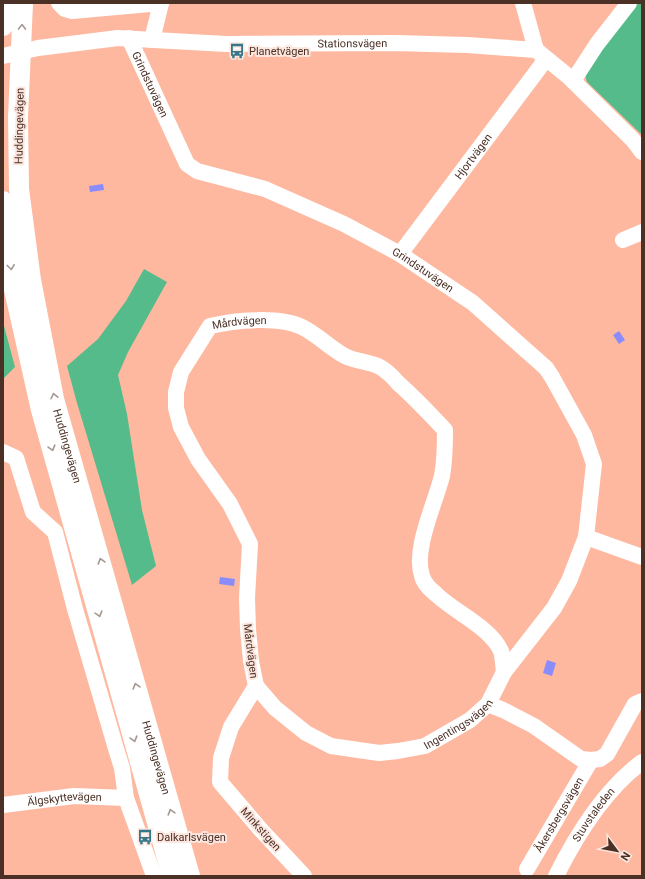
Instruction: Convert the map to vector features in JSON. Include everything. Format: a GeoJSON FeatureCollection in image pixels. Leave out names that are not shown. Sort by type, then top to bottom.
{"type":"FeatureCollection","features":[{"type":"Feature","properties":{"kind":"main road"},"geometry":{"type":"LineString","coordinates":[[3,26],[5,3]]}},
{"type":"Feature","properties":{"kind":"main road","name":"Huddingevägen"},"geometry":{"type":"LineString","coordinates":[[23,3],[12,53],[18,117],[19,189],[31,280],[54,399],[190,876]]}},
{"type":"Feature","properties":{"kind":"main road","name":"Huddingevägen"},"geometry":{"type":"LineString","coordinates":[[3,200],[13,285],[41,410],[172,876]]}},
{"type":"Feature","properties":{"kind":"street"},"geometry":{"type":"LineString","coordinates":[[59,3],[72,11],[161,3],[152,40]]}},
{"type":"Feature","properties":{"kind":"street"},"geometry":{"type":"LineString","coordinates":[[523,3],[541,54],[573,81],[633,140],[642,152]]}},
{"type":"Feature","properties":{"kind":"street"},"geometry":{"type":"LineString","coordinates":[[573,81],[597,44],[629,3]]}},
{"type":"Feature","properties":{"kind":"street","name":"Stationsvägen"},"geometry":{"type":"LineString","coordinates":[[12,53],[118,38],[129,38],[226,44],[395,42],[467,45],[541,54]]}},
{"type":"Feature","properties":{"kind":"street","name":"Grindstuvägen"},"geometry":{"type":"LineString","coordinates":[[129,38],[187,164],[197,171],[265,189],[344,224],[400,254],[473,303],[546,368],[584,435],[594,464],[586,537]]}},
{"type":"Feature","properties":{"kind":"street","name":"Hjortvägen"},"geometry":{"type":"LineString","coordinates":[[400,254],[541,54]]}},
{"type":"Feature","properties":{"kind":"street"},"geometry":{"type":"LineString","coordinates":[[623,240],[642,232]]}},
{"type":"Feature","properties":{"kind":"street","name":"Mårdvägen"},"geometry":{"type":"LineString","coordinates":[[220,782],[221,758],[231,727],[256,686],[251,661],[248,629],[247,598],[250,544],[230,504],[198,459],[181,427],[176,408],[176,392],[181,372],[210,326],[243,320],[266,320],[302,327],[346,356],[379,366],[385,370],[445,430],[445,460],[442,477],[421,548],[420,562],[422,576],[430,589],[448,605],[488,632],[501,652],[504,672]]}},
{"type":"Feature","properties":{"kind":"street"},"geometry":{"type":"LineString","coordinates":[[10,455],[33,512],[55,532],[75,609],[120,762],[126,798],[154,876]]}},
{"type":"Feature","properties":{"kind":"street"},"geometry":{"type":"LineString","coordinates":[[586,537],[642,557]]}},
{"type":"Feature","properties":{"kind":"street","name":"Ingentingsvägen"},"geometry":{"type":"LineString","coordinates":[[256,686],[275,708],[306,733],[331,746],[379,753],[398,752],[425,746],[470,720],[488,704],[504,672],[554,608],[569,581],[586,537]]}},
{"type":"Feature","properties":{"kind":"street"},"geometry":{"type":"LineString","coordinates":[[488,704],[534,726],[581,759],[591,760],[600,759],[607,754],[635,704],[642,701]]}},
{"type":"Feature","properties":{"kind":"street","name":"Åkersbergsvägen"},"geometry":{"type":"LineString","coordinates":[[527,869],[591,760]]}},
{"type":"Feature","properties":{"kind":"street","name":"Stuvstaleden"},"geometry":{"type":"LineString","coordinates":[[556,876],[572,844],[598,808],[618,783],[642,762]]}},
{"type":"Feature","properties":{"kind":"street","name":"Minkstigen"},"geometry":{"type":"LineString","coordinates":[[220,782],[261,830],[304,876]]}},
{"type":"Feature","properties":{"kind":"street","name":"Älgskyttevägen"},"geometry":{"type":"LineString","coordinates":[[3,805],[74,796],[126,798]]}},
{"type":"Feature","properties":{"kind":"green space"},"geometry":{"type":"Polygon","coordinates":[[[636,3],[642,3],[642,135],[587,82],[585,75],[586,67],[636,3]]]}},
{"type":"Feature","properties":{"kind":"green space"},"geometry":{"type":"Polygon","coordinates":[[[144,269],[167,282],[128,352],[118,375],[127,414],[142,510],[156,566],[132,585],[67,366],[98,339],[126,301],[144,269]]]}},
{"type":"Feature","properties":{"kind":"green space"},"geometry":{"type":"Polygon","coordinates":[[[3,322],[15,367],[3,379],[3,322]]]}},
{"type":"Feature","properties":{"kind":"shaded area"},"geometry":{"type":"Polygon","coordinates":[[[103,184],[104,190],[90,192],[89,186],[103,184]]]}},
{"type":"Feature","properties":{"kind":"shaded area"},"geometry":{"type":"Polygon","coordinates":[[[619,331],[625,340],[619,344],[613,335],[619,331]]]}},
{"type":"Feature","properties":{"kind":"shaded area"},"geometry":{"type":"Polygon","coordinates":[[[220,577],[235,579],[234,586],[219,584],[220,577]]]}},
{"type":"Feature","properties":{"kind":"shaded area"},"geometry":{"type":"Polygon","coordinates":[[[547,660],[556,663],[552,676],[543,673],[547,660]]]}},
{"type":"Feature","properties":{"kind":"place","name":"Planetvägen"},"geometry":{"type":"Point","coordinates":[237,51]}},
{"type":"Feature","properties":{"kind":"place","name":"Dalkarlsvägen"},"geometry":{"type":"Point","coordinates":[145,837]}}]}
